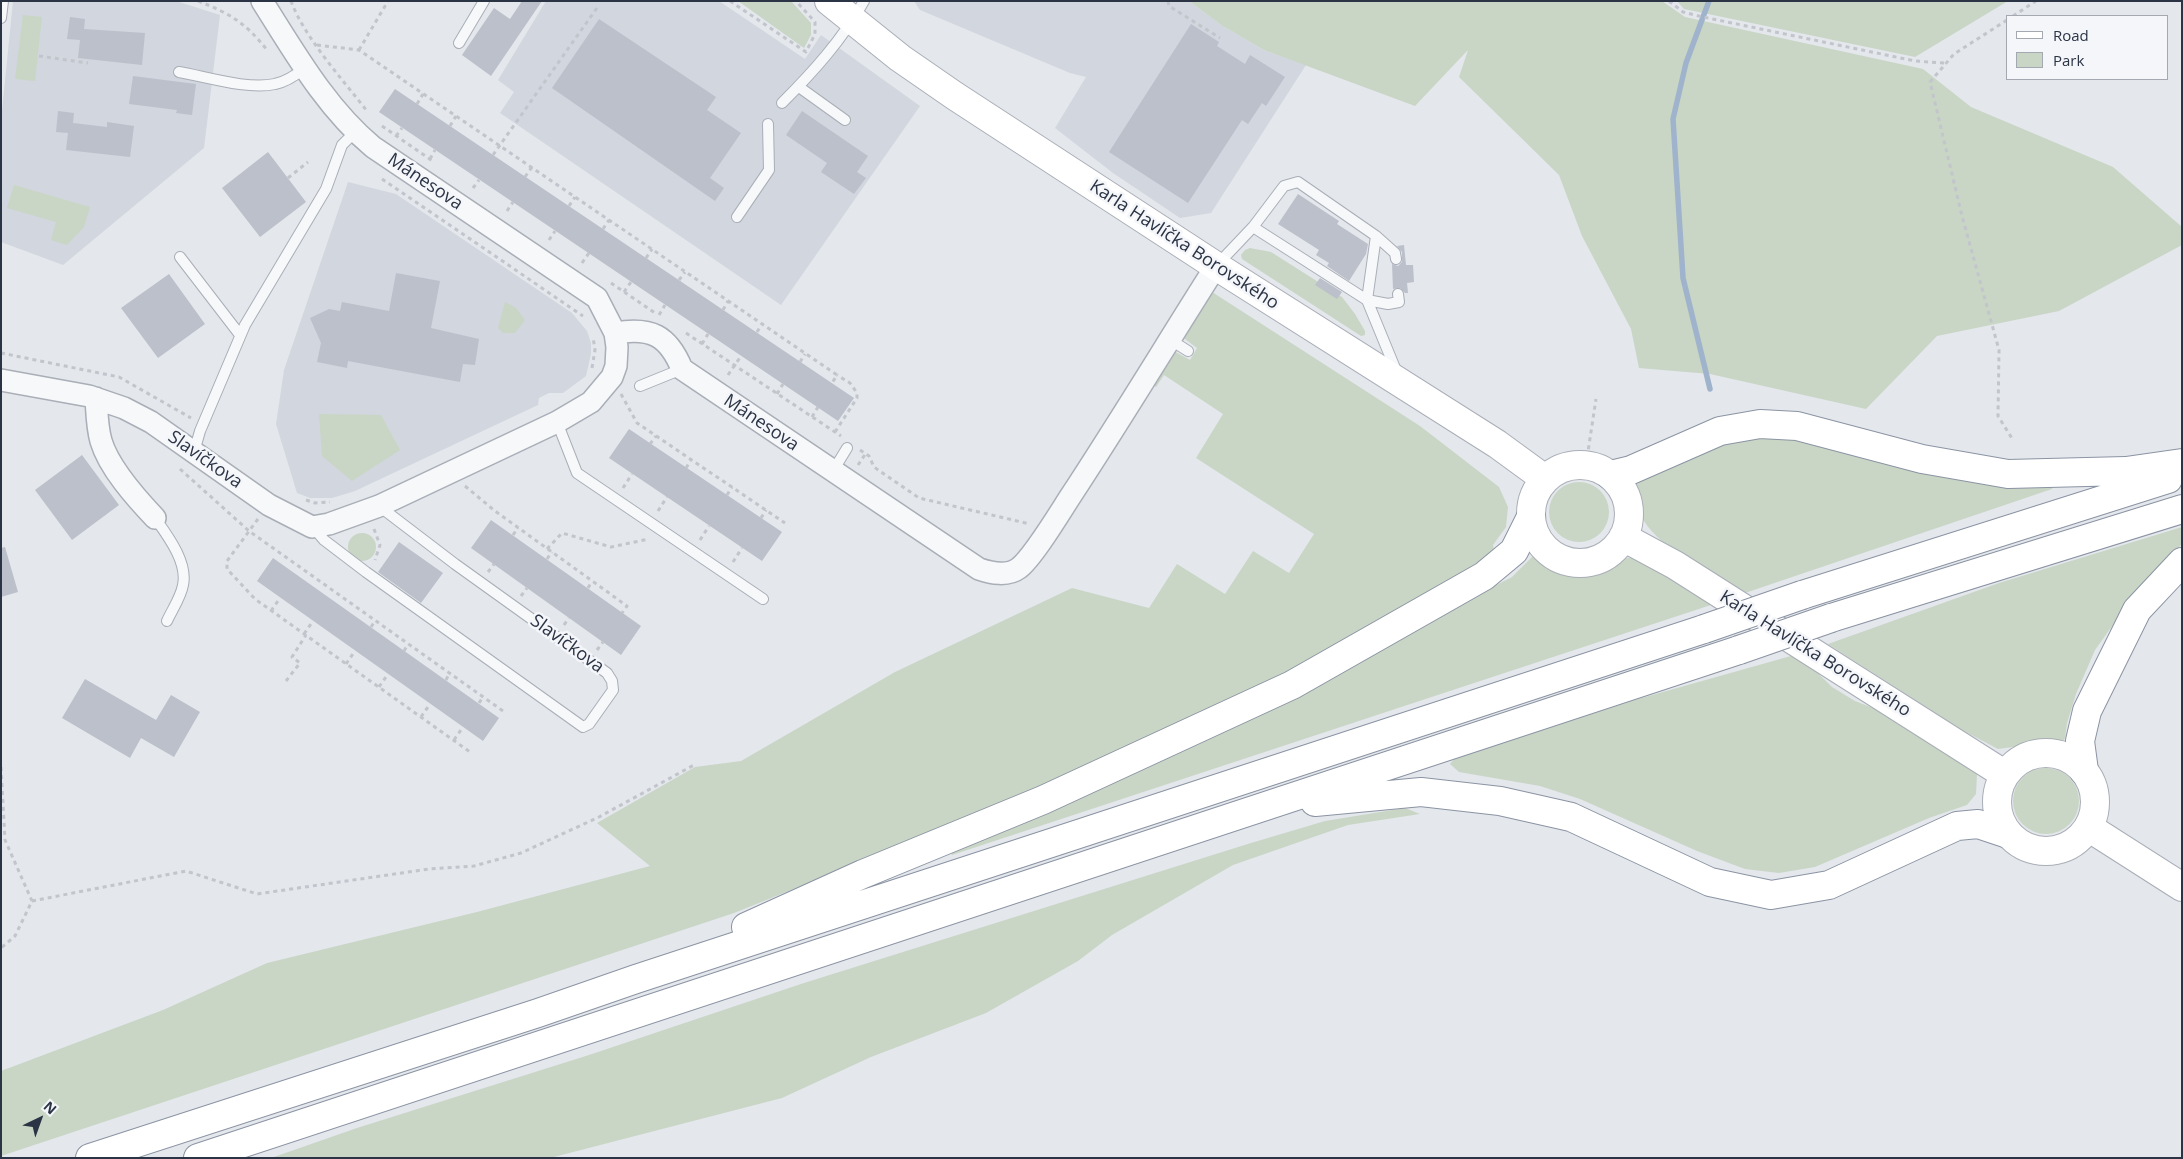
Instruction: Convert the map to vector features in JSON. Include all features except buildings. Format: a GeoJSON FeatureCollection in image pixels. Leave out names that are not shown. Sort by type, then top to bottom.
{"type":"FeatureCollection","features":[{"type":"Feature","properties":{"kind":"main road","name":"Karla Havlíčka Borovského"},"geometry":{"type":"LineString","coordinates":[[829,1],[858,11],[900,58],[955,96],[1216,266],[1497,444],[1545,479]]}},
{"type":"Feature","properties":{"kind":"main road"},"geometry":{"type":"LineString","coordinates":[[636,979],[854,878],[1043,800],[1292,685],[1484,576],[1514,551],[1531,517],[1534,496],[1545,479],[1560,469],[1577,465],[1598,470],[1631,470],[1720,431],[1760,424],[1797,426],[1922,458],[2008,474],[2126,471],[2182,462]]}},
{"type":"Feature","properties":{"kind":"main road"},"geometry":{"type":"LineString","coordinates":[[1531,517],[1539,540],[1558,557],[1569,561],[1594,560],[1606,555],[1623,537],[1629,515],[1628,504],[1621,488],[1598,470]]}},
{"type":"Feature","properties":{"kind":"main road"},"geometry":{"type":"LineString","coordinates":[[90,1158],[538,1013],[636,979],[1704,629],[1802,595],[2182,475]]}},
{"type":"Feature","properties":{"kind":"main road"},"geometry":{"type":"LineString","coordinates":[[198,1158],[1266,807],[1831,618],[2182,508]]}},
{"type":"Feature","properties":{"kind":"main road","name":"Karla Havlíčka Borovského"},"geometry":{"type":"LineString","coordinates":[[1623,537],[1675,565],[2004,774]]}},
{"type":"Feature","properties":{"kind":"main road"},"geometry":{"type":"LineString","coordinates":[[2084,771],[2080,741],[2086,711],[2137,610],[2182,562]]}},
{"type":"Feature","properties":{"kind":"main road"},"geometry":{"type":"LineString","coordinates":[[2044,752],[2059,754],[2073,761],[2084,771],[2092,784],[2095,798],[2094,813],[2088,827],[2078,839],[2065,847],[2050,851],[2034,850],[2020,844],[2008,834],[2000,820],[1996,805],[1998,789],[2004,774],[2015,763],[2028,755],[2044,752]]}},
{"type":"Feature","properties":{"kind":"main road"},"geometry":{"type":"LineString","coordinates":[[1266,807],[1420,792],[1500,800],[1570,818],[1710,882],[1771,895],[1829,884],[1957,826],[1978,824],[2008,834]]}},
{"type":"Feature","properties":{"kind":"main road"},"geometry":{"type":"LineString","coordinates":[[2088,827],[2182,887]]}},
{"type":"Feature","properties":{"kind":"street","name":"Mánesova"},"geometry":{"type":"LineString","coordinates":[[262,1],[297,73],[330,104],[355,132],[373,147],[597,298],[615,333],[616,366],[612,377]]}},
{"type":"Feature","properties":{"kind":"street","name":"Mánesova"},"geometry":{"type":"LineString","coordinates":[[615,333],[636,329],[651,333],[674,350],[682,369],[812,457],[979,569],[990,573],[1007,573],[1018,569],[1048,529],[1216,266]]}},
{"type":"Feature","properties":{"kind":"street"},"geometry":{"type":"LineString","coordinates":[[312,527],[329,524],[372,508],[557,422],[590,402],[612,377]]}},
{"type":"Feature","properties":{"kind":"street","name":"Slavíčkova"},"geometry":{"type":"LineString","coordinates":[[1,380],[96,398],[124,408],[194,452],[269,505],[312,527]]}},
{"type":"Feature","properties":{"kind":"street"},"geometry":{"type":"LineString","coordinates":[[96,398],[98,430],[105,452],[136,497],[155,518]]}},
{"type":"Feature","properties":{"kind":"lane"},"geometry":{"type":"LineString","coordinates":[[1,18],[3,1]]}},
{"type":"Feature","properties":{"kind":"lane"},"geometry":{"type":"LineString","coordinates":[[459,43],[484,1]]}},
{"type":"Feature","properties":{"kind":"lane"},"geometry":{"type":"LineString","coordinates":[[782,103],[819,66],[858,11]]}},
{"type":"Feature","properties":{"kind":"lane"},"geometry":{"type":"LineString","coordinates":[[179,72],[259,86],[276,84],[297,73]]}},
{"type":"Feature","properties":{"kind":"lane"},"geometry":{"type":"LineString","coordinates":[[799,87],[845,120]]}},
{"type":"Feature","properties":{"kind":"lane"},"geometry":{"type":"LineString","coordinates":[[737,217],[769,170],[768,124]]}},
{"type":"Feature","properties":{"kind":"lane"},"geometry":{"type":"LineString","coordinates":[[194,452],[200,431],[240,335],[265,288],[326,189],[342,145],[355,132]]}},
{"type":"Feature","properties":{"kind":"lane"},"geometry":{"type":"LineString","coordinates":[[1216,266],[1253,227],[1284,186],[1298,182],[1376,236],[1395,252],[1396,259]]}},
{"type":"Feature","properties":{"kind":"lane"},"geometry":{"type":"LineString","coordinates":[[1253,227],[1367,300],[1388,304],[1399,302],[1398,294]]}},
{"type":"Feature","properties":{"kind":"lane"},"geometry":{"type":"LineString","coordinates":[[1376,236],[1367,300],[1402,385]]}},
{"type":"Feature","properties":{"kind":"lane"},"geometry":{"type":"LineString","coordinates":[[180,257],[240,335]]}},
{"type":"Feature","properties":{"kind":"lane"},"geometry":{"type":"LineString","coordinates":[[1169,339],[1188,351]]}},
{"type":"Feature","properties":{"kind":"lane"},"geometry":{"type":"LineString","coordinates":[[640,386],[682,369]]}},
{"type":"Feature","properties":{"kind":"lane"},"geometry":{"type":"LineString","coordinates":[[557,422],[576,472],[763,599]]}},
{"type":"Feature","properties":{"kind":"lane"},"geometry":{"type":"LineString","coordinates":[[833,471],[846,444]]}},
{"type":"Feature","properties":{"kind":"lane","name":"Slavíčkova"},"geometry":{"type":"LineString","coordinates":[[312,527],[324,540],[366,572],[583,727],[589,724],[613,690],[612,681],[602,669],[455,564],[372,508]]}},
{"type":"Feature","properties":{"kind":"lane"},"geometry":{"type":"LineString","coordinates":[[155,518],[179,560],[183,573],[183,585],[167,621]]}},
{"type":"Feature","properties":{"kind":"path"},"geometry":{"type":"LineString","coordinates":[[198,1],[226,12],[246,25],[297,73]]}},
{"type":"Feature","properties":{"kind":"path"},"geometry":{"type":"LineString","coordinates":[[291,1],[294,11],[317,45],[368,113]]}},
{"type":"Feature","properties":{"kind":"path"},"geometry":{"type":"LineString","coordinates":[[359,50],[388,1]]}},
{"type":"Feature","properties":{"kind":"path"},"geometry":{"type":"LineString","coordinates":[[730,1],[806,52],[815,34],[815,22],[796,1]]}},
{"type":"Feature","properties":{"kind":"path"},"geometry":{"type":"LineString","coordinates":[[1168,1],[1169,6],[1220,38]]}},
{"type":"Feature","properties":{"kind":"path"},"geometry":{"type":"LineString","coordinates":[[1669,1],[1684,12],[1915,62],[1944,63]]}},
{"type":"Feature","properties":{"kind":"path"},"geometry":{"type":"LineString","coordinates":[[2015,15],[2036,1]]}},
{"type":"Feature","properties":{"kind":"path"},"geometry":{"type":"LineString","coordinates":[[493,155],[599,6]]}},
{"type":"Feature","properties":{"kind":"path"},"geometry":{"type":"LineString","coordinates":[[2006,21],[1954,54],[1944,63],[1930,82],[1962,216],[1999,350],[1998,416],[2012,440]]}},
{"type":"Feature","properties":{"kind":"path"},"geometry":{"type":"LineString","coordinates":[[317,45],[359,50],[850,383],[857,393],[857,398],[835,432]]}},
{"type":"Feature","properties":{"kind":"path"},"geometry":{"type":"LineString","coordinates":[[39,56],[88,63]]}},
{"type":"Feature","properties":{"kind":"path"},"geometry":{"type":"LineString","coordinates":[[417,104],[423,94]]}},
{"type":"Feature","properties":{"kind":"path"},"geometry":{"type":"LineString","coordinates":[[450,126],[456,116]]}},
{"type":"Feature","properties":{"kind":"path"},"geometry":{"type":"LineString","coordinates":[[374,120],[437,164]]}},
{"type":"Feature","properties":{"kind":"path"},"geometry":{"type":"LineString","coordinates":[[396,136],[402,128]]}},
{"type":"Feature","properties":{"kind":"path"},"geometry":{"type":"LineString","coordinates":[[430,159],[436,150]]}},
{"type":"Feature","properties":{"kind":"path"},"geometry":{"type":"LineString","coordinates":[[288,178],[308,162]]}},
{"type":"Feature","properties":{"kind":"path"},"geometry":{"type":"LineString","coordinates":[[525,177],[532,167]]}},
{"type":"Feature","properties":{"kind":"path"},"geometry":{"type":"LineString","coordinates":[[379,177],[583,315],[586,320]]}},
{"type":"Feature","properties":{"kind":"path"},"geometry":{"type":"LineString","coordinates":[[473,188],[479,180]]}},
{"type":"Feature","properties":{"kind":"path"},"geometry":{"type":"LineString","coordinates":[[466,183],[480,193]]}},
{"type":"Feature","properties":{"kind":"path"},"geometry":{"type":"LineString","coordinates":[[569,206],[575,197]]}},
{"type":"Feature","properties":{"kind":"path"},"geometry":{"type":"LineString","coordinates":[[507,211],[513,202]]}},
{"type":"Feature","properties":{"kind":"path"},"geometry":{"type":"LineString","coordinates":[[500,207],[514,216]]}},
{"type":"Feature","properties":{"kind":"path"},"geometry":{"type":"LineString","coordinates":[[603,229],[609,220]]}},
{"type":"Feature","properties":{"kind":"path"},"geometry":{"type":"LineString","coordinates":[[549,240],[555,231]]}},
{"type":"Feature","properties":{"kind":"path"},"geometry":{"type":"LineString","coordinates":[[542,236],[556,245]]}},
{"type":"Feature","properties":{"kind":"path"},"geometry":{"type":"LineString","coordinates":[[646,258],[652,249]]}},
{"type":"Feature","properties":{"kind":"path"},"geometry":{"type":"LineString","coordinates":[[582,263],[589,253]]}},
{"type":"Feature","properties":{"kind":"path"},"geometry":{"type":"LineString","coordinates":[[576,258],[589,268]]}},
{"type":"Feature","properties":{"kind":"path"},"geometry":{"type":"LineString","coordinates":[[679,280],[685,272]]}},
{"type":"Feature","properties":{"kind":"path"},"geometry":{"type":"LineString","coordinates":[[603,278],[666,320]]}},
{"type":"Feature","properties":{"kind":"path"},"geometry":{"type":"LineString","coordinates":[[624,292],[631,282]]}},
{"type":"Feature","properties":{"kind":"path"},"geometry":{"type":"LineString","coordinates":[[723,310],[728,301]]}},
{"type":"Feature","properties":{"kind":"path"},"geometry":{"type":"LineString","coordinates":[[659,315],[666,305]]}},
{"type":"Feature","properties":{"kind":"path"},"geometry":{"type":"LineString","coordinates":[[757,332],[762,324]]}},
{"type":"Feature","properties":{"kind":"path"},"geometry":{"type":"LineString","coordinates":[[681,330],[835,432],[846,444]]}},
{"type":"Feature","properties":{"kind":"path"},"geometry":{"type":"LineString","coordinates":[[593,334],[595,350],[592,371],[612,377],[637,424],[785,523]]}},
{"type":"Feature","properties":{"kind":"path"},"geometry":{"type":"LineString","coordinates":[[702,344],[708,334]]}},
{"type":"Feature","properties":{"kind":"path"},"geometry":{"type":"LineString","coordinates":[[1,353],[119,377],[194,419],[200,431]]}},
{"type":"Feature","properties":{"kind":"path"},"geometry":{"type":"LineString","coordinates":[[800,362],[805,354]]}},
{"type":"Feature","properties":{"kind":"path"},"geometry":{"type":"LineString","coordinates":[[728,375],[741,356]]}},
{"type":"Feature","properties":{"kind":"path"},"geometry":{"type":"LineString","coordinates":[[832,383],[837,375]]}},
{"type":"Feature","properties":{"kind":"path"},"geometry":{"type":"LineString","coordinates":[[777,394],[783,384]]}},
{"type":"Feature","properties":{"kind":"path"},"geometry":{"type":"LineString","coordinates":[[1596,399],[1598,470]]}},
{"type":"Feature","properties":{"kind":"path"},"geometry":{"type":"LineString","coordinates":[[812,417],[818,408]]}},
{"type":"Feature","properties":{"kind":"path"},"geometry":{"type":"LineString","coordinates":[[650,444],[656,436]]}},
{"type":"Feature","properties":{"kind":"path"},"geometry":{"type":"LineString","coordinates":[[859,449],[869,456],[874,467],[920,498],[1048,529]]}},
{"type":"Feature","properties":{"kind":"path"},"geometry":{"type":"LineString","coordinates":[[686,468],[691,460]]}},
{"type":"Feature","properties":{"kind":"path"},"geometry":{"type":"LineString","coordinates":[[173,462],[249,531],[502,711]]}},
{"type":"Feature","properties":{"kind":"path"},"geometry":{"type":"LineString","coordinates":[[449,473],[518,528],[627,606],[622,613]]}},
{"type":"Feature","properties":{"kind":"path"},"geometry":{"type":"LineString","coordinates":[[727,495],[732,487]]}},
{"type":"Feature","properties":{"kind":"path"},"geometry":{"type":"LineString","coordinates":[[298,498],[315,502],[333,502]]}},
{"type":"Feature","properties":{"kind":"path"},"geometry":{"type":"LineString","coordinates":[[269,505],[227,561],[227,570],[255,599],[470,752]]}},
{"type":"Feature","properties":{"kind":"path"},"geometry":{"type":"LineString","coordinates":[[366,572],[376,559],[380,545],[372,508]]}},
{"type":"Feature","properties":{"kind":"path"},"geometry":{"type":"LineString","coordinates":[[761,518],[766,510]]}},
{"type":"Feature","properties":{"kind":"path"},"geometry":{"type":"LineString","coordinates":[[513,535],[518,528]]}},
{"type":"Feature","properties":{"kind":"path"},"geometry":{"type":"LineString","coordinates":[[547,549],[562,534],[611,547],[669,534]]}},
{"type":"Feature","properties":{"kind":"path"},"geometry":{"type":"LineString","coordinates":[[547,559],[552,552]]}},
{"type":"Feature","properties":{"kind":"path"},"geometry":{"type":"LineString","coordinates":[[588,588],[592,582]]}},
{"type":"Feature","properties":{"kind":"path"},"geometry":{"type":"LineString","coordinates":[[271,610],[280,598]]}},
{"type":"Feature","properties":{"kind":"path"},"geometry":{"type":"LineString","coordinates":[[286,681],[300,663],[292,657],[313,621]]}},
{"type":"Feature","properties":{"kind":"path"},"geometry":{"type":"LineString","coordinates":[[371,627],[375,621]]}},
{"type":"Feature","properties":{"kind":"path"},"geometry":{"type":"LineString","coordinates":[[404,651],[408,644]]}},
{"type":"Feature","properties":{"kind":"path"},"geometry":{"type":"LineString","coordinates":[[346,664],[355,651]]}},
{"type":"Feature","properties":{"kind":"path"},"geometry":{"type":"LineString","coordinates":[[380,687],[388,674]]}},
{"type":"Feature","properties":{"kind":"path"},"geometry":{"type":"LineString","coordinates":[[446,680],[449,674]]}},
{"type":"Feature","properties":{"kind":"path"},"geometry":{"type":"LineString","coordinates":[[479,704],[482,697]]}},
{"type":"Feature","properties":{"kind":"path"},"geometry":{"type":"LineString","coordinates":[[421,717],[430,704]]}},
{"type":"Feature","properties":{"kind":"path"},"geometry":{"type":"LineString","coordinates":[[454,740],[463,727]]}},
{"type":"Feature","properties":{"kind":"path"},"geometry":{"type":"LineString","coordinates":[[32,901],[186,871],[257,894],[429,870],[474,866],[521,854],[599,817],[694,765]]}},
{"type":"Feature","properties":{"kind":"path"},"geometry":{"type":"LineString","coordinates":[[1,767],[5,840],[32,901],[15,936],[1,948]]}},
{"type":"Feature","properties":{"kind":"path"},"geometry":{"type":"LineString","coordinates":[[1,847],[7,845]]}},
{"type":"Feature","properties":{"kind":"shaded area"},"geometry":{"type":"Polygon","coordinates":[[[13,1],[176,1],[220,15],[204,148],[63,265],[1,242],[1,121],[13,1]]]}},
{"type":"Feature","properties":{"kind":"shaded area"},"geometry":{"type":"Polygon","coordinates":[[[546,1],[719,1],[805,59],[821,35],[920,106],[781,305],[500,113],[514,92],[498,80],[546,1]]]}},
{"type":"Feature","properties":{"kind":"shaded area"},"geometry":{"type":"Polygon","coordinates":[[[914,1],[1189,1],[1221,25],[1264,50],[1306,65],[1211,213],[1180,218],[1113,173],[1055,128],[1086,77],[1070,73],[920,10],[914,1]]]}},
{"type":"Feature","properties":{"kind":"shaded area"},"geometry":{"type":"Polygon","coordinates":[[[348,182],[396,194],[572,313],[587,331],[591,343],[591,354],[586,376],[563,393],[549,393],[539,398],[538,405],[355,491],[332,498],[310,498],[297,493],[276,424],[284,370],[348,182]]]}},
{"type":"Feature","properties":{"kind":"green space"},"geometry":{"type":"Polygon","coordinates":[[[738,1],[791,1],[811,23],[811,35],[804,48],[738,1]]]}},
{"type":"Feature","properties":{"kind":"green space"},"geometry":{"type":"Polygon","coordinates":[[[1189,1],[1662,1],[1685,17],[1923,69],[1971,107],[2113,167],[2182,227],[2182,245],[2059,311],[1937,336],[1866,409],[1710,374],[1639,368],[1631,329],[1582,236],[1559,175],[1459,77],[1468,50],[1415,106],[1264,50],[1221,25],[1189,1]]]}},
{"type":"Feature","properties":{"kind":"green space"},"geometry":{"type":"Polygon","coordinates":[[[1677,1],[2008,1],[1915,57],[1684,9],[1677,1]]]}},
{"type":"Feature","properties":{"kind":"green space"},"geometry":{"type":"Polygon","coordinates":[[[23,15],[42,17],[35,81],[15,79],[23,15]]]}},
{"type":"Feature","properties":{"kind":"green space"},"geometry":{"type":"Polygon","coordinates":[[[14,185],[90,207],[84,227],[67,245],[51,240],[56,222],[7,208],[14,185]]]}},
{"type":"Feature","properties":{"kind":"green space"},"geometry":{"type":"Polygon","coordinates":[[[1250,248],[1271,252],[1342,297],[1355,314],[1365,331],[1365,335],[1361,336],[1242,259],[1241,255],[1250,248]]]}},
{"type":"Feature","properties":{"kind":"green space"},"geometry":{"type":"Polygon","coordinates":[[[1209,290],[1420,426],[1499,487],[1508,507],[1506,527],[1493,545],[1494,551],[1439,589],[1241,699],[1100,764],[913,841],[734,913],[1,1156],[1,1071],[163,1010],[267,963],[477,912],[650,866],[597,823],[695,767],[741,761],[895,672],[1072,588],[1149,608],[1177,564],[1225,594],[1253,551],[1289,573],[1314,534],[1196,458],[1223,414],[1164,375],[1156,387],[1151,383],[1172,350],[1190,360],[1197,348],[1181,336],[1209,290]]]}},
{"type":"Feature","properties":{"kind":"green space"},"geometry":{"type":"Polygon","coordinates":[[[505,302],[516,308],[525,320],[515,333],[503,333],[498,328],[505,302]]]}},
{"type":"Feature","properties":{"kind":"green space"},"geometry":{"type":"Polygon","coordinates":[[[319,414],[381,415],[400,450],[352,481],[322,456],[319,414]]]}},
{"type":"Feature","properties":{"kind":"green space"},"geometry":{"type":"Polygon","coordinates":[[[1757,433],[2053,482],[2052,489],[1745,593],[1690,562],[1652,532],[1642,517],[1634,488],[1642,479],[1715,444],[1757,433]]]}},
{"type":"Feature","properties":{"kind":"green space"},"geometry":{"type":"Polygon","coordinates":[[[1573,482],[1585,482],[1596,487],[1604,495],[1609,506],[1607,524],[1596,537],[1585,542],[1573,542],[1562,537],[1554,529],[1549,518],[1549,506],[1554,495],[1562,487],[1573,482]]]}},
{"type":"Feature","properties":{"kind":"green space"},"geometry":{"type":"Polygon","coordinates":[[[2182,527],[2182,544],[2143,583],[2095,650],[2076,694],[2067,723],[2065,738],[2061,744],[2042,743],[1998,749],[1962,730],[1828,644],[1999,583],[2182,527]]]}},
{"type":"Feature","properties":{"kind":"green space"},"geometry":{"type":"Polygon","coordinates":[[[362,533],[372,537],[376,547],[372,557],[362,561],[352,557],[348,547],[352,537],[362,533]]]}},
{"type":"Feature","properties":{"kind":"green space"},"geometry":{"type":"Polygon","coordinates":[[[1537,552],[1554,564],[1571,569],[1588,568],[1626,558],[1643,561],[1676,576],[1717,603],[952,855],[951,848],[1219,728],[1512,577],[1537,552]]]}},
{"type":"Feature","properties":{"kind":"green space"},"geometry":{"type":"Polygon","coordinates":[[[1798,654],[1832,687],[1855,701],[1901,719],[1965,760],[1977,774],[1976,794],[1967,805],[1929,818],[1815,867],[1779,873],[1745,869],[1697,851],[1580,799],[1540,786],[1459,772],[1450,764],[1454,759],[1638,699],[1798,654]]]}},
{"type":"Feature","properties":{"kind":"green space"},"geometry":{"type":"Polygon","coordinates":[[[2039,768],[2053,768],[2065,773],[2074,782],[2079,794],[2077,814],[2070,825],[2053,834],[2039,834],[2027,829],[2018,820],[2013,808],[2013,794],[2018,782],[2027,773],[2039,768]]]}},
{"type":"Feature","properties":{"kind":"green space"},"geometry":{"type":"Polygon","coordinates":[[[1405,808],[1420,814],[1348,825],[1233,865],[1112,935],[1078,961],[986,1013],[871,1057],[782,1098],[550,1158],[271,1158],[357,1128],[589,1055],[804,983],[1251,843],[1325,821],[1405,808]]]}},
{"type":"Feature","properties":{"kind":"waterway"},"geometry":{"type":"LineString","coordinates":[[1709,1],[1686,63],[1673,119],[1683,278],[1710,389]]}}]}
